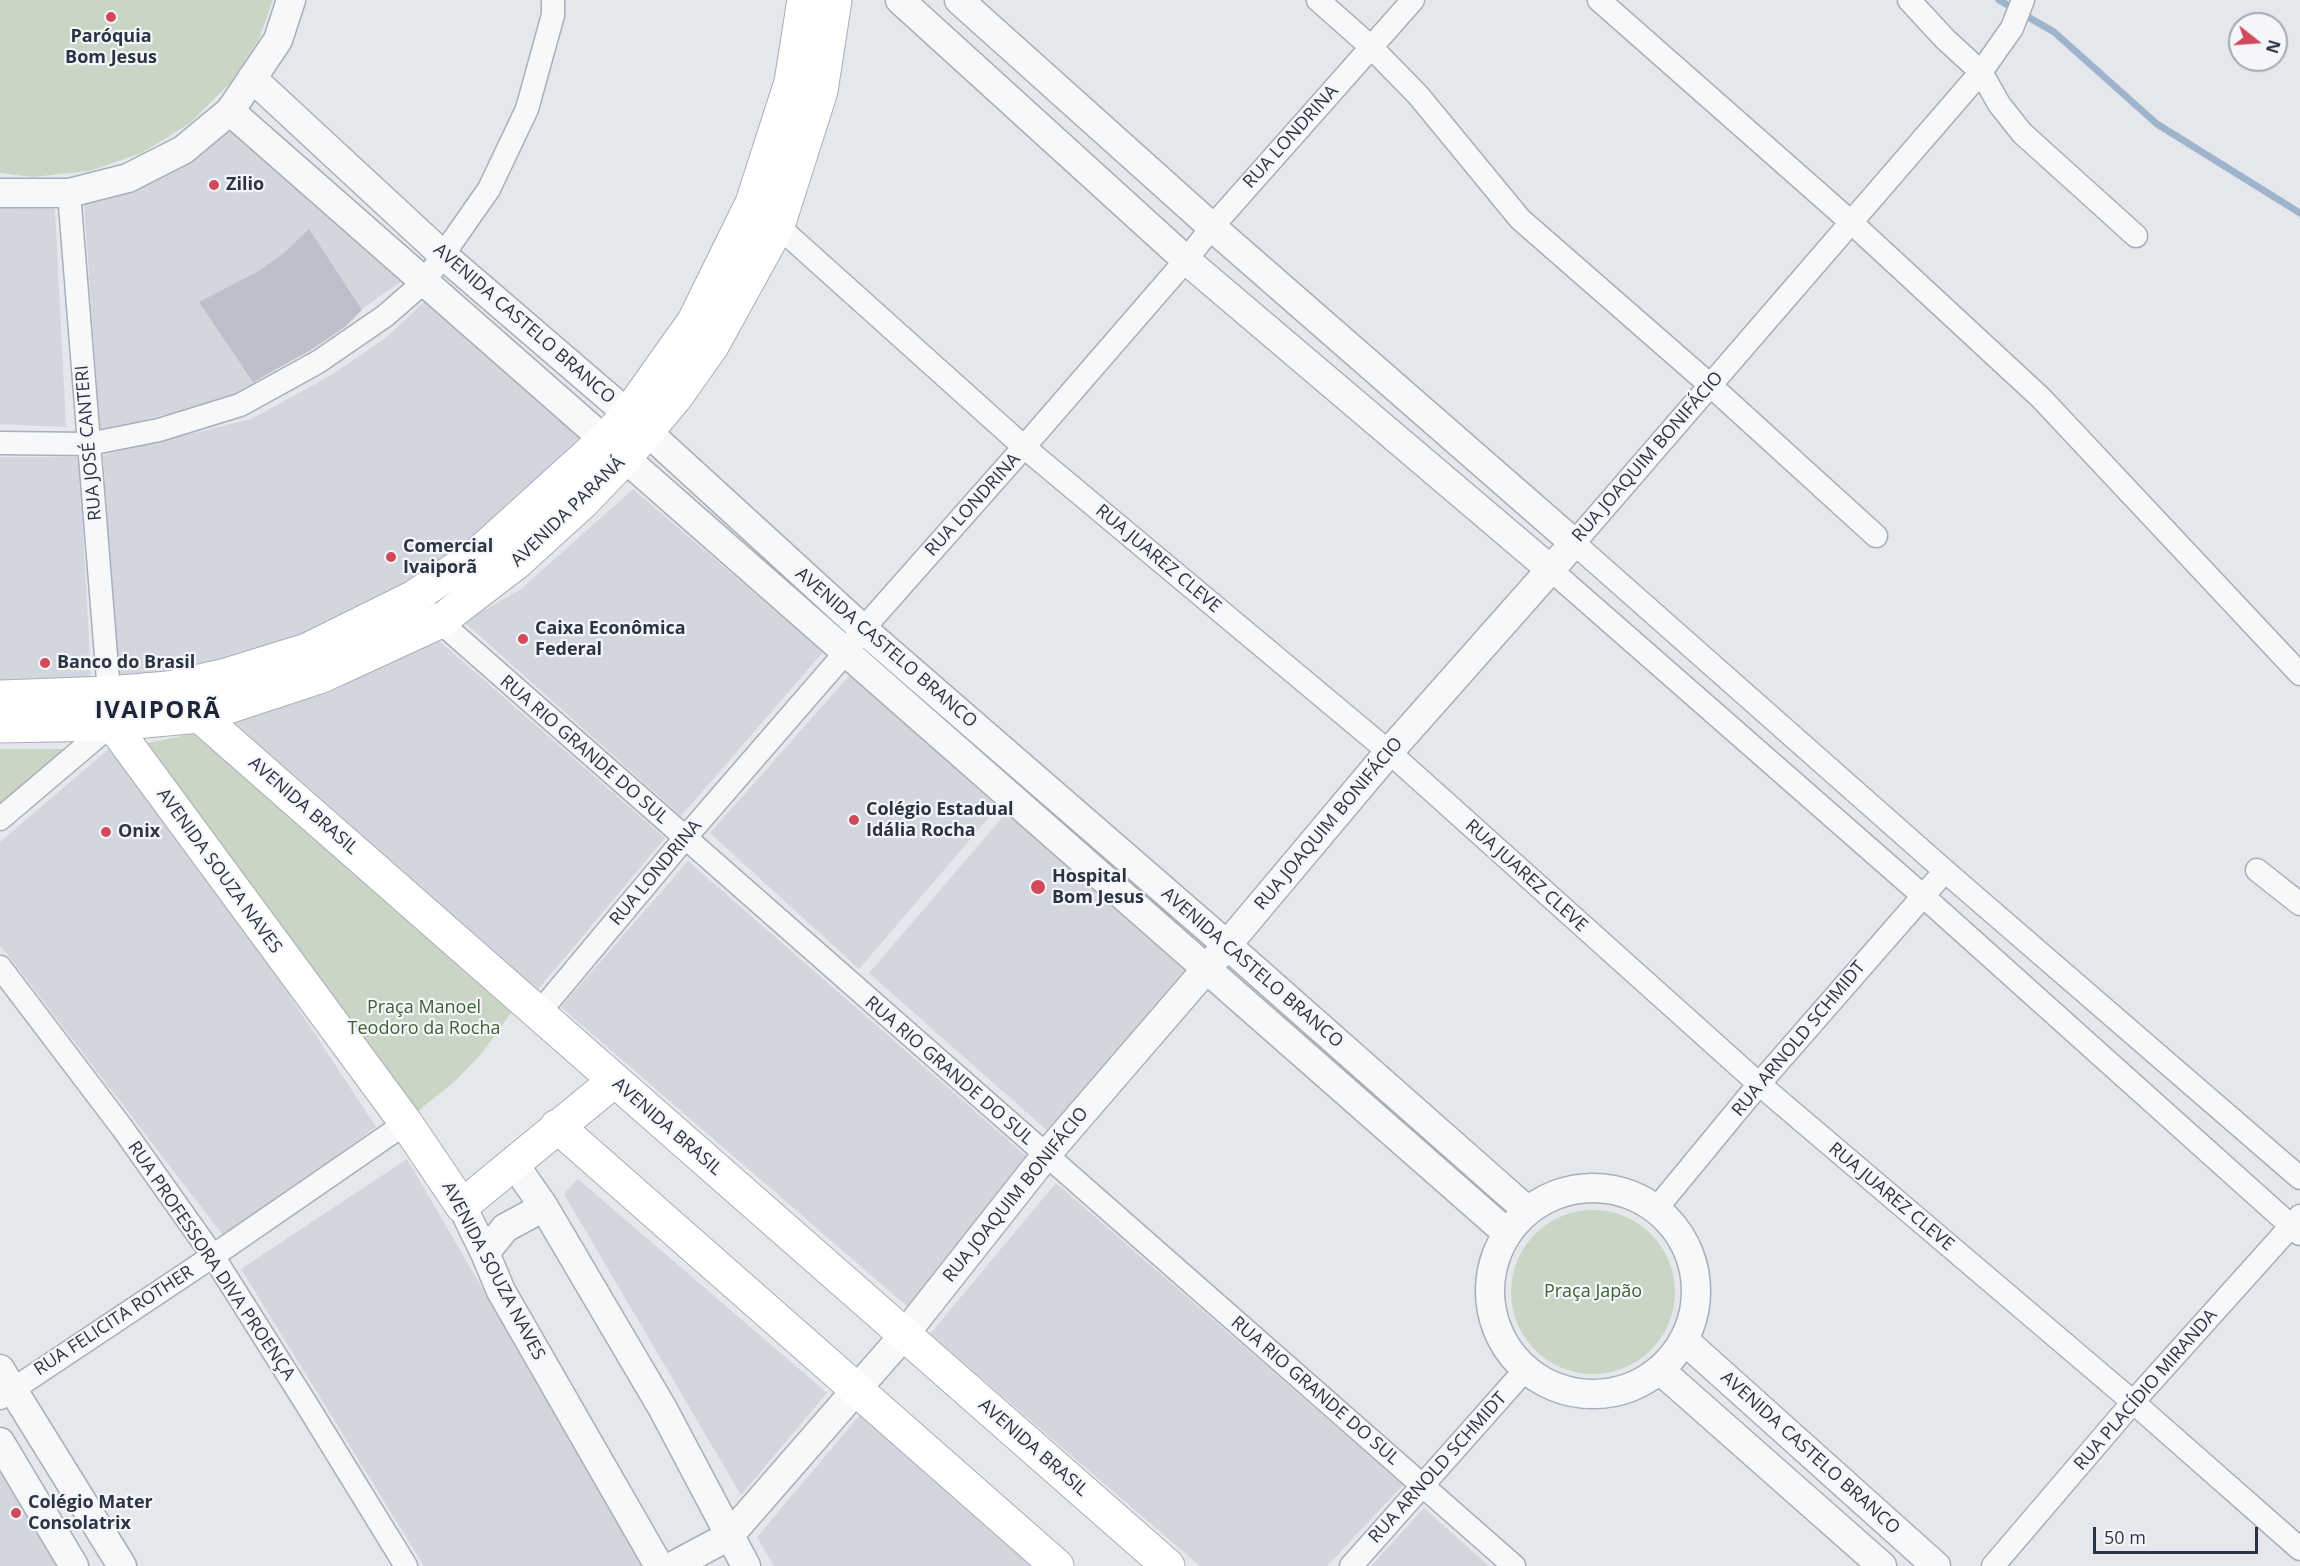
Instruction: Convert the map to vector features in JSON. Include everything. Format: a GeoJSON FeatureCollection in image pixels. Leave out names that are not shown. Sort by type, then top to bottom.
{"type":"FeatureCollection","features":[{"type":"Feature","properties":{"kind":"main road","name":"AVENIDA PARANÁ"},"geometry":{"type":"LineString","coordinates":[[0,697],[200,716],[321,676],[439,622],[516,563],[583,502],[615,448],[637,423],[694,321],[752,203],[791,82],[804,0]]}},
{"type":"Feature","properties":{"kind":"main road","name":"AVENIDA PARANÁ"},"geometry":{"type":"LineString","coordinates":[[637,423],[676,397],[712,346],[778,226],[821,91],[835,0]]}},
{"type":"Feature","properties":{"kind":"main road","name":"AVENIDA PARANÁ"},"geometry":{"type":"LineString","coordinates":[[0,726],[110,709],[168,688],[226,675],[307,650],[414,597],[478,554],[615,448]]}},
{"type":"Feature","properties":{"kind":"main road","name":"AVENIDA BRASIL"},"geometry":{"type":"LineString","coordinates":[[168,688],[1168,1566]]}},
{"type":"Feature","properties":{"kind":"main road","name":"AVENIDA SOUZA NAVES"},"geometry":{"type":"LineString","coordinates":[[110,709],[406,1123],[462,1206]]}},
{"type":"Feature","properties":{"kind":"main road"},"geometry":{"type":"LineString","coordinates":[[462,1206],[614,1081]]}},
{"type":"Feature","properties":{"kind":"main road"},"geometry":{"type":"LineString","coordinates":[[557,1126],[1057,1566]]}},
{"type":"Feature","properties":{"kind":"street"},"geometry":{"type":"LineString","coordinates":[[0,193],[69,193],[128,178],[183,150],[230,111],[278,40],[291,0]]}},
{"type":"Feature","properties":{"kind":"street"},"geometry":{"type":"LineString","coordinates":[[0,443],[89,444],[159,430],[240,405],[318,362],[386,315],[424,282],[489,189],[527,109],[553,15],[553,0]]}},
{"type":"Feature","properties":{"kind":"street"},"geometry":{"type":"LineString","coordinates":[[900,0],[1186,260],[1551,570],[2297,1226]]}},
{"type":"Feature","properties":{"kind":"street"},"geometry":{"type":"LineString","coordinates":[[959,0],[1212,227],[1945,871],[2300,1178]]}},
{"type":"Feature","properties":{"kind":"street"},"geometry":{"type":"LineString","coordinates":[[1318,0],[1371,47],[1418,95],[1520,219],[1710,385],[1876,536]]}},
{"type":"Feature","properties":{"kind":"street","name":"RUA LONDRINA"},"geometry":{"type":"LineString","coordinates":[[538,1014],[685,838],[846,652],[862,629],[1024,447],[1212,227],[1413,0]]}},
{"type":"Feature","properties":{"kind":"street"},"geometry":{"type":"LineString","coordinates":[[1599,0],[1852,223],[2041,398],[2300,674]]}},
{"type":"Feature","properties":{"kind":"street"},"geometry":{"type":"LineString","coordinates":[[1909,0],[1945,39],[1981,72],[1999,104],[2022,133],[2136,236]]}},
{"type":"Feature","properties":{"kind":"street","name":"RUA JOAQUIM BONIFÁCIO"},"geometry":{"type":"LineString","coordinates":[[673,1566],[729,1536],[904,1335],[1046,1155],[1389,752],[1551,570],[1981,72],[2012,28],[2024,0]]}},
{"type":"Feature","properties":{"kind":"street","name":"AVENIDA CASTELO BRANCO"},"geometry":{"type":"LineString","coordinates":[[252,78],[443,255],[637,423],[862,629],[1227,945],[1528,1211]]}},
{"type":"Feature","properties":{"kind":"street","name":"AVENIDA CASTELO BRANCO"},"geometry":{"type":"LineString","coordinates":[[230,111],[1507,1233]]}},
{"type":"Feature","properties":{"kind":"street","name":"RUA JOSÉ CANTERI"},"geometry":{"type":"LineString","coordinates":[[69,193],[110,709]]}},
{"type":"Feature","properties":{"kind":"street","name":"RUA JUAREZ CLEVE"},"geometry":{"type":"LineString","coordinates":[[752,203],[1024,447],[1389,752],[1759,1084],[2133,1402],[2300,1549]]}},
{"type":"Feature","properties":{"kind":"street","name":"RUA RIO GRANDE DO SUL"},"geometry":{"type":"LineString","coordinates":[[414,597],[439,622],[1514,1566]]}},
{"type":"Feature","properties":{"kind":"street"},"geometry":{"type":"LineString","coordinates":[[0,819],[110,709]]}},
{"type":"Feature","properties":{"kind":"street"},"geometry":{"type":"LineString","coordinates":[[2257,870],[2300,903]]}},
{"type":"Feature","properties":{"kind":"street","name":"RUA ARNOLD SCHMIDT"},"geometry":{"type":"LineString","coordinates":[[1656,1209],[1759,1084],[1945,871]]}},
{"type":"Feature","properties":{"kind":"street","name":"RUA PROFESSORA DIVA PROENÇA"},"geometry":{"type":"LineString","coordinates":[[0,967],[123,1129],[213,1256],[406,1566]]}},
{"type":"Feature","properties":{"kind":"street","name":"RUA FELICITA ROTHER"},"geometry":{"type":"LineString","coordinates":[[4,1385],[213,1256],[406,1123]]}},
{"type":"Feature","properties":{"kind":"street"},"geometry":{"type":"LineString","coordinates":[[515,1164],[544,1207],[663,1410],[746,1566]]}},
{"type":"Feature","properties":{"kind":"street"},"geometry":{"type":"LineString","coordinates":[[1580,1188],[1609,1188],[1637,1197],[1656,1209],[1683,1240],[1695,1272],[1695,1307],[1684,1340],[1674,1356],[1660,1370],[1635,1386],[1607,1394],[1578,1394],[1549,1386],[1525,1370],[1505,1347],[1493,1320],[1489,1289],[1494,1260],[1507,1233],[1528,1211],[1552,1196],[1580,1188]]}},
{"type":"Feature","properties":{"kind":"street","name":"AVENIDA SOUZA NAVES"},"geometry":{"type":"LineString","coordinates":[[462,1206],[501,1291],[658,1566]]}},
{"type":"Feature","properties":{"kind":"street"},"geometry":{"type":"LineString","coordinates":[[485,1253],[504,1228],[544,1207]]}},
{"type":"Feature","properties":{"kind":"street","name":"RUA PLACÍDIO MIRANDA"},"geometry":{"type":"LineString","coordinates":[[1994,1566],[2133,1402],[2297,1226]]}},
{"type":"Feature","properties":{"kind":"street","name":"AVENIDA CASTELO BRANCO"},"geometry":{"type":"LineString","coordinates":[[1684,1340],[1936,1566]]}},
{"type":"Feature","properties":{"kind":"street","name":"RUA ARNOLD SCHMIDT"},"geometry":{"type":"LineString","coordinates":[[1351,1566],[1525,1370]]}},
{"type":"Feature","properties":{"kind":"street","name":"AVENIDA CASTELO BRANCO"},"geometry":{"type":"LineString","coordinates":[[1660,1370],[1882,1566]]}},
{"type":"Feature","properties":{"kind":"street"},"geometry":{"type":"LineString","coordinates":[[4,1385],[122,1566]]}},
{"type":"Feature","properties":{"kind":"street"},"geometry":{"type":"LineString","coordinates":[[0,1442],[74,1566]]}},
{"type":"Feature","properties":{"kind":"shaded area"},"geometry":{"type":"Polygon","coordinates":[[[229,127],[402,281],[238,395],[100,432],[84,203],[229,127]]]}},
{"type":"Feature","properties":{"kind":"shaded area"},"geometry":{"type":"Polygon","coordinates":[[[0,208],[55,209],[66,427],[0,424],[0,208]]]}},
{"type":"Feature","properties":{"kind":"shaded area"},"geometry":{"type":"Polygon","coordinates":[[[425,301],[586,438],[562,467],[405,589],[296,636],[224,659],[164,672],[117,677],[103,455],[251,419],[330,376],[388,336],[425,301]]]}},
{"type":"Feature","properties":{"kind":"shaded area"},"geometry":{"type":"Polygon","coordinates":[[[0,457],[79,457],[91,678],[0,683],[0,457]]]}},
{"type":"Feature","properties":{"kind":"shaded area"},"geometry":{"type":"Polygon","coordinates":[[[633,489],[823,652],[681,816],[464,622],[521,589],[633,489]]]}},
{"type":"Feature","properties":{"kind":"shaded area"},"geometry":{"type":"Polygon","coordinates":[[[437,639],[665,838],[535,993],[226,721],[329,693],[437,639]]]}},
{"type":"Feature","properties":{"kind":"shaded area","name":"Colégio Estadual Idália Rocha"},"geometry":{"type":"Polygon","coordinates":[[[850,675],[998,807],[859,969],[710,833],[850,675]]]}},
{"type":"Feature","properties":{"kind":"shaded area"},"geometry":{"type":"Polygon","coordinates":[[[110,748],[215,882],[376,1127],[225,1238],[0,945],[0,842],[110,748]]]}},
{"type":"Feature","properties":{"kind":"shaded area"},"geometry":{"type":"Polygon","coordinates":[[[1006,813],[1187,973],[1051,1134],[869,973],[1006,813]]]}},
{"type":"Feature","properties":{"kind":"shaded area"},"geometry":{"type":"Polygon","coordinates":[[[688,861],[1033,1162],[909,1308],[561,1007],[688,861]]]}},
{"type":"Feature","properties":{"kind":"shaded area"},"geometry":{"type":"Polygon","coordinates":[[[407,1159],[644,1566],[424,1566],[241,1269],[407,1159]]]}},
{"type":"Feature","properties":{"kind":"shaded area"},"geometry":{"type":"Polygon","coordinates":[[[578,1179],[827,1393],[741,1495],[564,1194],[578,1179]]]}},
{"type":"Feature","properties":{"kind":"shaded area"},"geometry":{"type":"Polygon","coordinates":[[[1056,1183],[1403,1485],[1327,1566],[1200,1566],[930,1334],[1056,1183]]]}},
{"type":"Feature","properties":{"kind":"shaded area"},"geometry":{"type":"Polygon","coordinates":[[[860,1415],[1034,1566],[774,1566],[757,1537],[860,1415]]]}},
{"type":"Feature","properties":{"kind":"shaded area","name":"Colégio Mater Consolatrix"},"geometry":{"type":"Polygon","coordinates":[[[0,1460],[65,1566],[0,1566],[0,1460]]]}},
{"type":"Feature","properties":{"kind":"shaded area"},"geometry":{"type":"Polygon","coordinates":[[[1424,1508],[1489,1566],[1371,1566],[1424,1508]]]}},
{"type":"Feature","properties":{"kind":"green space"},"geometry":{"type":"Polygon","coordinates":[[[0,0],[273,0],[259,39],[230,83],[190,123],[142,153],[89,171],[33,177],[0,173],[0,0]]]}},
{"type":"Feature","properties":{"kind":"green space","name":"Praça Manoel Teodoro da Rocha"},"geometry":{"type":"Polygon","coordinates":[[[200,732],[514,1009],[482,1053],[454,1082],[412,1116],[144,744],[200,732]]]}},
{"type":"Feature","properties":{"kind":"green space"},"geometry":{"type":"Polygon","coordinates":[[[0,749],[70,749],[0,805],[0,749]]]}},
{"type":"Feature","properties":{"kind":"green space","name":"Praça Japão"},"geometry":{"type":"Polygon","coordinates":[[[1593,1210],[1624,1216],[1651,1234],[1669,1261],[1675,1292],[1669,1323],[1651,1350],[1624,1368],[1593,1374],[1562,1368],[1535,1350],[1517,1323],[1511,1292],[1517,1261],[1535,1234],[1562,1216],[1593,1210]]]}},
{"type":"Feature","properties":{"kind":"building"},"geometry":{"type":"Polygon","coordinates":[[[309,229],[362,310],[345,327],[311,350],[253,382],[199,302],[259,271],[284,253],[309,229]]]}},
{"type":"Feature","properties":{"kind":"waterway"},"geometry":{"type":"LineString","coordinates":[[1999,0],[2054,32],[2157,124],[2300,213]]}},
{"type":"Feature","properties":{"kind":"place","name":"Paróquia Bom Jesus"},"geometry":{"type":"Point","coordinates":[111,17]}},
{"type":"Feature","properties":{"kind":"place","name":"Zilio"},"geometry":{"type":"Point","coordinates":[214,185]}},
{"type":"Feature","properties":{"kind":"place","name":"Comercial Ivaiporã"},"geometry":{"type":"Point","coordinates":[391,557]}},
{"type":"Feature","properties":{"kind":"place","name":"Caixa Econômica Federal"},"geometry":{"type":"Point","coordinates":[523,639]}},
{"type":"Feature","properties":{"kind":"place","name":"Banco do Brasil"},"geometry":{"type":"Point","coordinates":[45,663]}},
{"type":"Feature","properties":{"kind":"place","name":"Colégio Estadual Idália Rocha"},"geometry":{"type":"Point","coordinates":[854,820]}},
{"type":"Feature","properties":{"kind":"place","name":"Onix"},"geometry":{"type":"Point","coordinates":[106,832]}},
{"type":"Feature","properties":{"kind":"place","name":"Hospital Bom Jesus"},"geometry":{"type":"Point","coordinates":[1038,887]}},
{"type":"Feature","properties":{"kind":"place","name":"Colégio Mater Consolatrix"},"geometry":{"type":"Point","coordinates":[16,1513]}},
{"type":"Feature","properties":{"kind":"district","name":"IVAIPORÃ"},"geometry":{"type":"Point","coordinates":[158,711]}}]}
